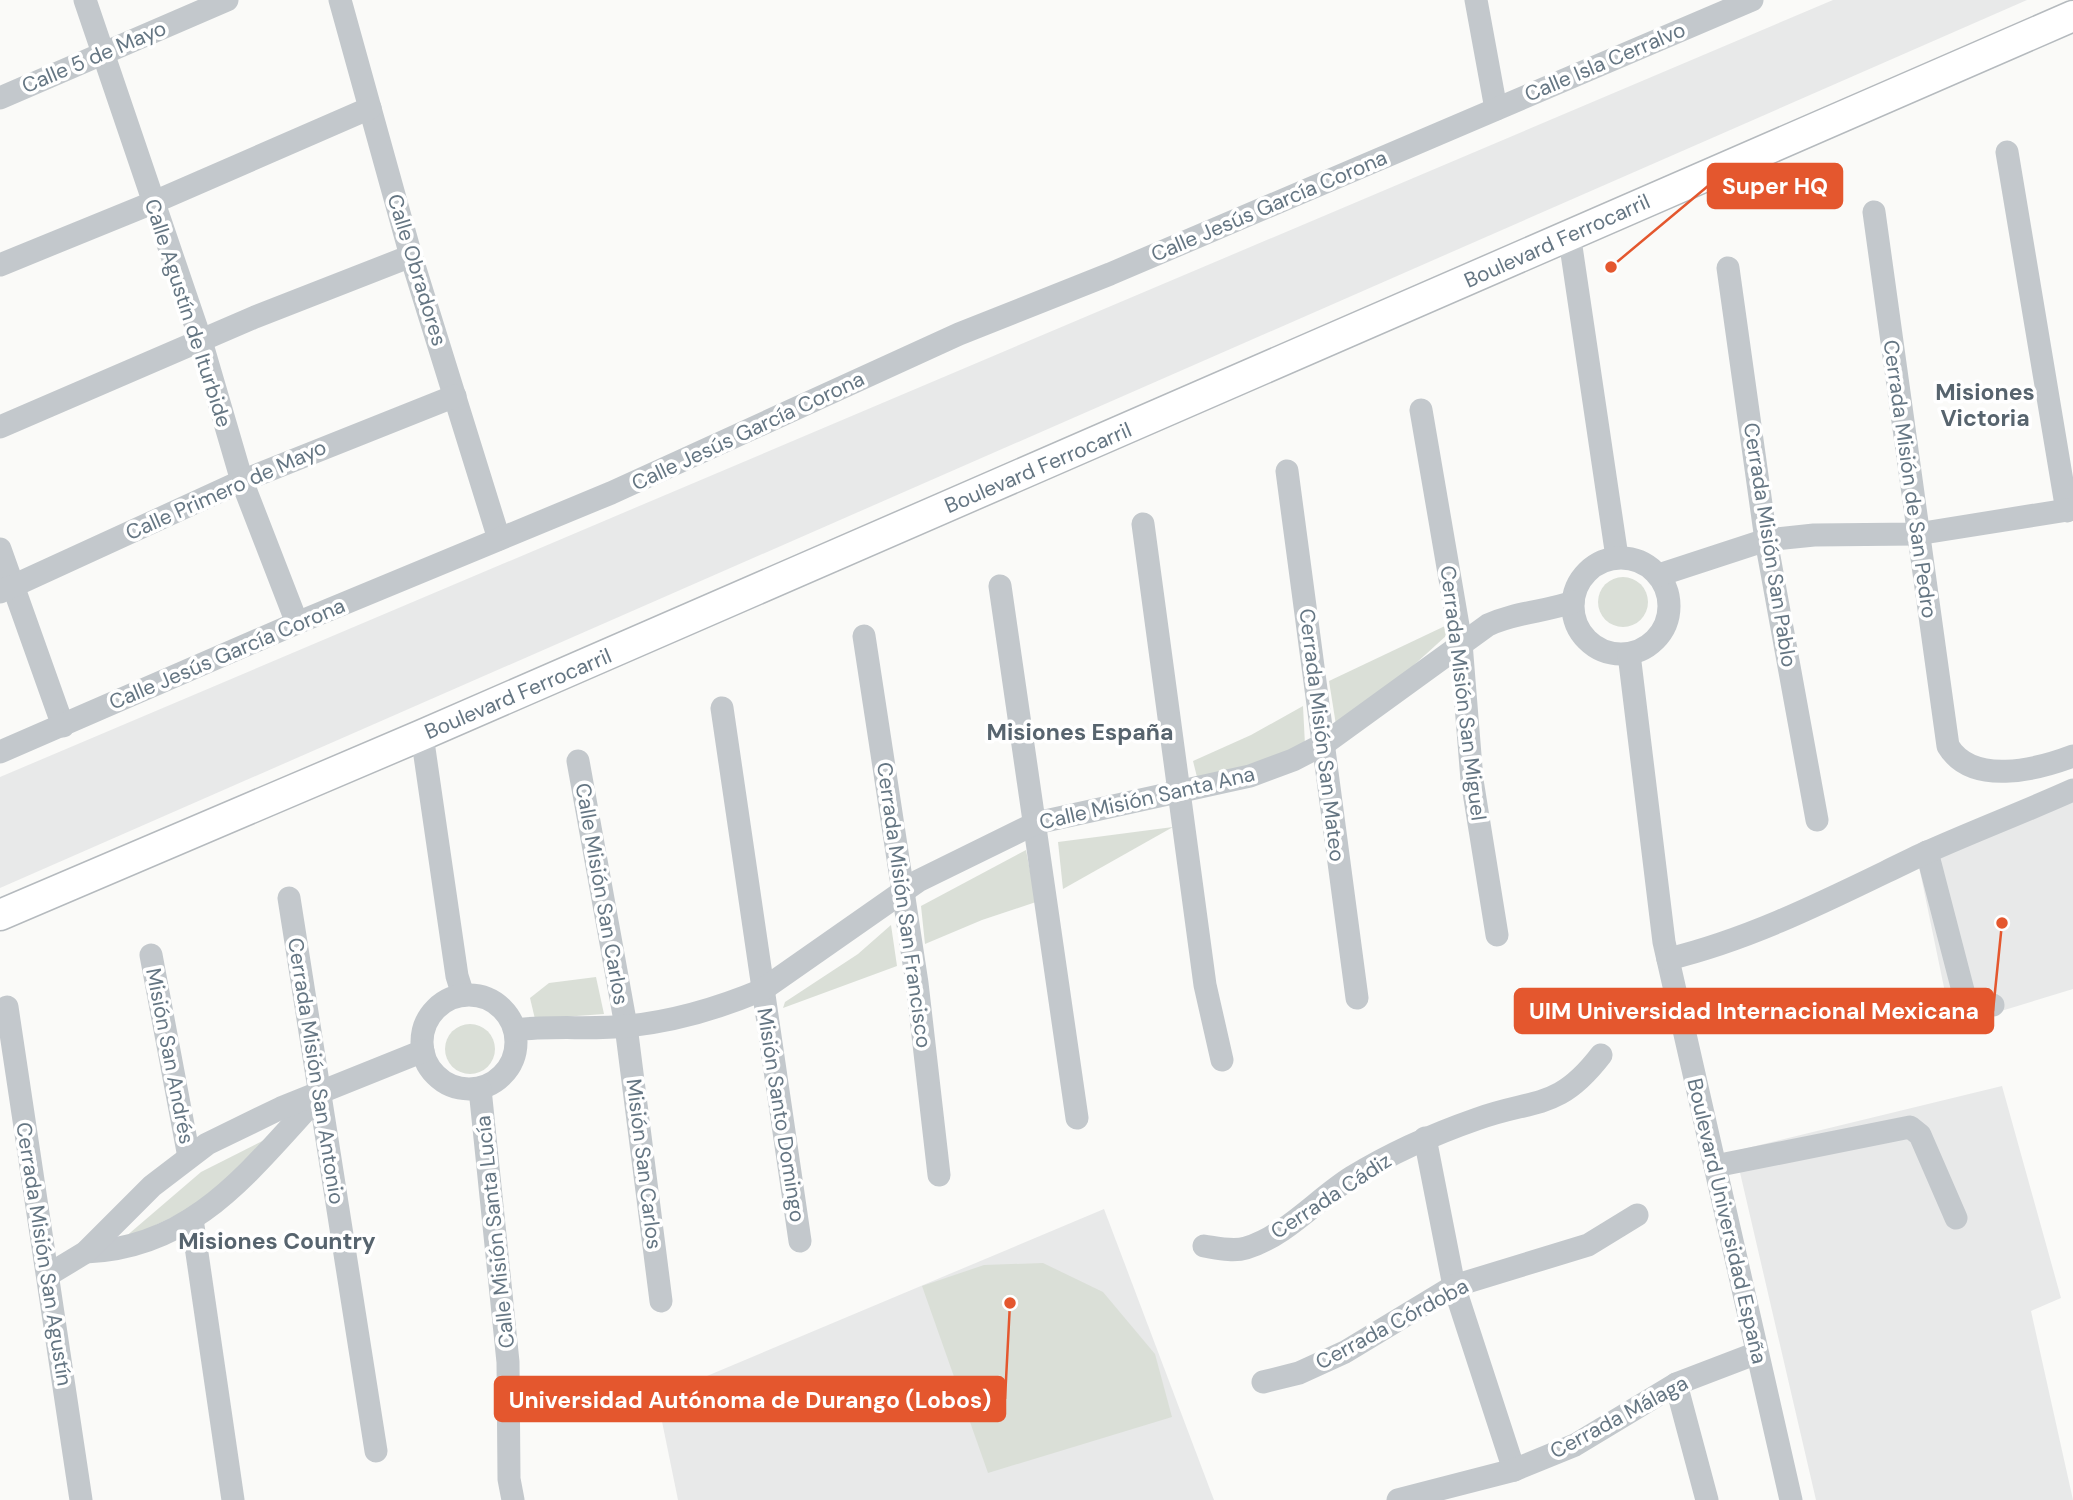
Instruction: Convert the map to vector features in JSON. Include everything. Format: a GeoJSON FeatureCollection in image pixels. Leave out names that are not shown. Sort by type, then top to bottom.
{"type":"FeatureCollection","features":[{"type":"Feature","properties":{"kind":"main road","name":"Boulevard Ferrocarril"},"geometry":{"type":"LineString","coordinates":[[0,915],[1476,278],[1569,233],[2073,16]]}},
{"type":"Feature","properties":{"kind":"street","name":"Calle Agustín de Iturbide"},"geometry":{"type":"LineString","coordinates":[[85,0],[201,341],[242,481],[297,623]]}},
{"type":"Feature","properties":{"kind":"street","name":"Calle 5 de Mayo"},"geometry":{"type":"LineString","coordinates":[[0,98],[227,0]]}},
{"type":"Feature","properties":{"kind":"street","name":"Calle Obradores"},"geometry":{"type":"LineString","coordinates":[[340,0],[411,256],[499,539]]}},
{"type":"Feature","properties":{"kind":"street"},"geometry":{"type":"LineString","coordinates":[[1476,0],[1496,108]]}},
{"type":"Feature","properties":{"kind":"street","name":"Calle Isla Cerralvo"},"geometry":{"type":"LineString","coordinates":[[1496,108],[1752,0]]}},
{"type":"Feature","properties":{"kind":"street"},"geometry":{"type":"LineString","coordinates":[[0,265],[152,203],[370,108]]}},
{"type":"Feature","properties":{"kind":"street","name":"Calle Jesús García Corona"},"geometry":{"type":"LineString","coordinates":[[0,752],[297,623],[611,493],[959,334],[1110,274],[1496,108]]}},
{"type":"Feature","properties":{"kind":"street"},"geometry":{"type":"LineString","coordinates":[[1659,575],[1766,540],[1917,534],[2070,510],[2007,152]]}},
{"type":"Feature","properties":{"kind":"street","name":"Cerrada Misión de San Pedro"},"geometry":{"type":"LineString","coordinates":[[1874,212],[1948,746],[1962,764],[1982,770],[2035,767],[2073,756]]}},
{"type":"Feature","properties":{"kind":"street"},"geometry":{"type":"LineString","coordinates":[[1569,233],[1617,557]]}},
{"type":"Feature","properties":{"kind":"street"},"geometry":{"type":"LineString","coordinates":[[0,426],[411,256]]}},
{"type":"Feature","properties":{"kind":"street","name":"Cerrada Misión San Pablo"},"geometry":{"type":"LineString","coordinates":[[1728,268],[1766,540],[1817,820]]}},
{"type":"Feature","properties":{"kind":"street","name":"Calle Primero de Mayo"},"geometry":{"type":"LineString","coordinates":[[7,589],[242,481],[455,396]]}},
{"type":"Feature","properties":{"kind":"street","name":"Cerrada Misión San Miguel"},"geometry":{"type":"LineString","coordinates":[[1421,410],[1461,643],[1472,780],[1497,935]]}},
{"type":"Feature","properties":{"kind":"street","name":"Cerrada Misión San Mateo"},"geometry":{"type":"LineString","coordinates":[[1287,471],[1357,998]]}},
{"type":"Feature","properties":{"kind":"street"},"geometry":{"type":"LineString","coordinates":[[1143,524],[1205,985],[1222,1060]]}},
{"type":"Feature","properties":{"kind":"street"},"geometry":{"type":"LineString","coordinates":[[0,549],[7,589],[63,726]]}},
{"type":"Feature","properties":{"kind":"street"},"geometry":{"type":"LineString","coordinates":[[1617,557],[1641,563],[1659,575],[1670,599],[1666,628],[1655,642],[1629,654],[1610,653],[1588,641],[1574,620],[1573,602],[1577,585],[1587,571],[1600,562],[1617,557]]}},
{"type":"Feature","properties":{"kind":"street"},"geometry":{"type":"LineString","coordinates":[[1000,586],[1077,1118]]}},
{"type":"Feature","properties":{"kind":"street","name":"Calle Misión Santa Ana"},"geometry":{"type":"LineString","coordinates":[[515,1030],[626,1026],[691,1015],[762,990],[918,881],[1036,823],[1181,792],[1250,775],[1293,760],[1324,744],[1488,625],[1518,612],[1573,602]]}},
{"type":"Feature","properties":{"kind":"street","name":"Cerrada Misión San Francisco"},"geometry":{"type":"LineString","coordinates":[[864,636],[917,983],[939,1175]]}},
{"type":"Feature","properties":{"kind":"street","name":"Boulevard Universidad España"},"geometry":{"type":"LineString","coordinates":[[1629,654],[1666,951],[1791,1500]]}},
{"type":"Feature","properties":{"kind":"street","name":"Misión Santo Domingo"},"geometry":{"type":"LineString","coordinates":[[722,708],[800,1241]]}},
{"type":"Feature","properties":{"kind":"street"},"geometry":{"type":"LineString","coordinates":[[422,735],[457,976],[463,995]]}},
{"type":"Feature","properties":{"kind":"street","name":"Calle Misión San Carlos"},"geometry":{"type":"LineString","coordinates":[[578,761],[626,1026]]}},
{"type":"Feature","properties":{"kind":"street"},"geometry":{"type":"LineString","coordinates":[[1666,951],[1702,951],[1760,930],[1872,881],[1927,852],[2073,790]]}},
{"type":"Feature","properties":{"kind":"street"},"geometry":{"type":"LineString","coordinates":[[1927,852],[1966,1002],[1973,1006],[1993,1005]]}},
{"type":"Feature","properties":{"kind":"street","name":"Cerrada Misión San Antonio"},"geometry":{"type":"LineString","coordinates":[[289,898],[376,1451]]}},
{"type":"Feature","properties":{"kind":"street","name":"Misión San Andrés"},"geometry":{"type":"LineString","coordinates":[[151,954],[189,1157]]}},
{"type":"Feature","properties":{"kind":"street"},"geometry":{"type":"LineString","coordinates":[[463,995],[479,996],[495,1002],[507,1013],[515,1030],[517,1044],[512,1063],[502,1076],[480,1089],[461,1089],[446,1083],[433,1073],[421,1040],[425,1024],[434,1010],[447,1000],[463,995]]}},
{"type":"Feature","properties":{"kind":"street","name":"Cerrada Misión San Agustín"},"geometry":{"type":"LineString","coordinates":[[7,1007],[81,1500]]}},
{"type":"Feature","properties":{"kind":"street","name":"Misión San Carlos"},"geometry":{"type":"LineString","coordinates":[[626,1026],[661,1301]]}},
{"type":"Feature","properties":{"kind":"street"},"geometry":{"type":"LineString","coordinates":[[48,1275],[86,1251],[152,1186],[189,1157],[237,1127],[423,1051]]}},
{"type":"Feature","properties":{"kind":"street","name":"Cerrada Cádiz"},"geometry":{"type":"LineString","coordinates":[[1204,1246],[1244,1249],[1268,1238],[1352,1178],[1425,1138],[1482,1117],[1552,1099],[1582,1077],[1601,1055]]}},
{"type":"Feature","properties":{"kind":"street","name":"Calle Misión Santa Lucía"},"geometry":{"type":"LineString","coordinates":[[480,1089],[508,1362],[509,1479],[513,1500]]}},
{"type":"Feature","properties":{"kind":"street"},"geometry":{"type":"LineString","coordinates":[[86,1251],[133,1246],[192,1219],[228,1195],[320,1094]]}},
{"type":"Feature","properties":{"kind":"street"},"geometry":{"type":"LineString","coordinates":[[1715,1166],[1910,1127],[1920,1135],[1956,1218]]}},
{"type":"Feature","properties":{"kind":"street"},"geometry":{"type":"LineString","coordinates":[[1425,1138],[1454,1286],[1514,1470]]}},
{"type":"Feature","properties":{"kind":"street","name":"Cerrada Córdoba"},"geometry":{"type":"LineString","coordinates":[[1263,1382],[1299,1373],[1345,1352],[1454,1286],[1588,1245],[1636,1215]]}},
{"type":"Feature","properties":{"kind":"street"},"geometry":{"type":"LineString","coordinates":[[192,1219],[233,1500]]}},
{"type":"Feature","properties":{"kind":"street","name":"Cerrada Málaga"},"geometry":{"type":"LineString","coordinates":[[1398,1500],[1514,1470],[1575,1444],[1676,1384],[1757,1353]]}},
{"type":"Feature","properties":{"kind":"street"},"geometry":{"type":"LineString","coordinates":[[1676,1384],[1707,1500]]}},
{"type":"Feature","properties":{"kind":"shaded area"},"geometry":{"type":"Polygon","coordinates":[[[1833,0],[2027,0],[0,888],[0,777],[1833,0]]]}},
{"type":"Feature","properties":{"kind":"shaded area"},"geometry":{"type":"Polygon","coordinates":[[[1613,578],[1633,578],[1647,592],[1647,612],[1633,626],[1613,626],[1599,612],[1599,592],[1613,578]]]}},
{"type":"Feature","properties":{"kind":"shaded area"},"geometry":{"type":"Polygon","coordinates":[[[1445,626],[1447,635],[1392,685],[1336,725],[1329,681],[1445,626]]]}},
{"type":"Feature","properties":{"kind":"shaded area"},"geometry":{"type":"Polygon","coordinates":[[[1303,706],[1305,745],[1256,766],[1197,777],[1193,761],[1251,735],[1303,706]]]}},
{"type":"Feature","properties":{"kind":"shaded area"},"geometry":{"type":"Polygon","coordinates":[[[2073,790],[2073,989],[1952,1026],[1917,857],[2073,790]]]}},
{"type":"Feature","properties":{"kind":"shaded area"},"geometry":{"type":"Polygon","coordinates":[[[1173,827],[1063,889],[1058,842],[1173,827]]]}},
{"type":"Feature","properties":{"kind":"shaded area"},"geometry":{"type":"Polygon","coordinates":[[[1026,850],[1036,902],[982,920],[925,944],[921,906],[1026,850]]]}},
{"type":"Feature","properties":{"kind":"shaded area"},"geometry":{"type":"Polygon","coordinates":[[[891,925],[897,966],[783,1008],[785,1002],[858,954],[891,925]]]}},
{"type":"Feature","properties":{"kind":"shaded area"},"geometry":{"type":"Polygon","coordinates":[[[596,977],[604,1014],[535,1019],[530,998],[549,983],[596,977]]]}},
{"type":"Feature","properties":{"kind":"shaded area"},"geometry":{"type":"Polygon","coordinates":[[[470,1024],[488,1031],[495,1049],[488,1067],[470,1074],[452,1067],[445,1049],[452,1031],[470,1024]]]}},
{"type":"Feature","properties":{"kind":"shaded area"},"geometry":{"type":"Polygon","coordinates":[[[2002,1086],[2061,1298],[2031,1311],[2073,1500],[1816,1500],[1735,1151],[2002,1086]]]}},
{"type":"Feature","properties":{"kind":"shaded area"},"geometry":{"type":"Polygon","coordinates":[[[276,1134],[211,1198],[117,1244],[201,1172],[276,1134]]]}},
{"type":"Feature","properties":{"kind":"shaded area"},"geometry":{"type":"Polygon","coordinates":[[[1104,1209],[1214,1500],[678,1500],[657,1397],[1104,1209]]]}},
{"type":"Feature","properties":{"kind":"shaded area"},"geometry":{"type":"Polygon","coordinates":[[[1043,1263],[1103,1292],[1155,1354],[1172,1417],[988,1473],[922,1286],[984,1265],[1043,1263]]]}},
{"type":"Feature","properties":{"kind":"place","name":"Super HQ"},"geometry":{"type":"Point","coordinates":[1611,267]}},
{"type":"Feature","properties":{"kind":"place","name":"UIM Universidad Internacional Mexicana"},"geometry":{"type":"Point","coordinates":[2002,923]}},
{"type":"Feature","properties":{"kind":"place","name":"Universidad Autónoma de Durango (Lobos)"},"geometry":{"type":"Point","coordinates":[1010,1303]}},
{"type":"Feature","properties":{"kind":"district","name":"Misiones Victoria"},"geometry":{"type":"Point","coordinates":[1985,405]}},
{"type":"Feature","properties":{"kind":"district","name":"Misiones España"},"geometry":{"type":"Point","coordinates":[1080,732]}},
{"type":"Feature","properties":{"kind":"district","name":"Misiones Country"},"geometry":{"type":"Point","coordinates":[277,1241]}}]}
